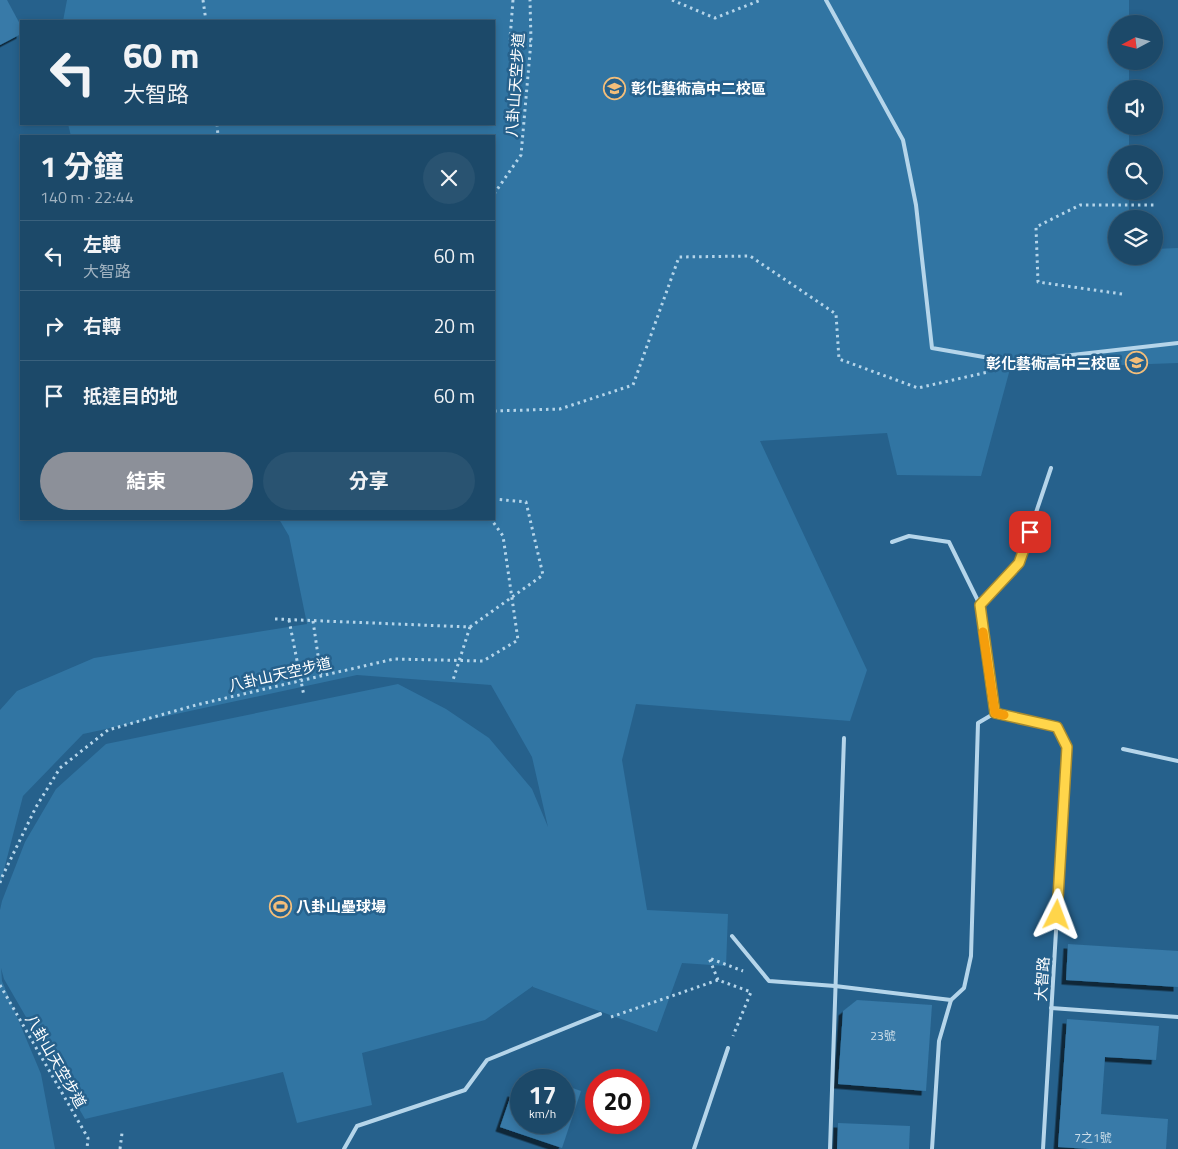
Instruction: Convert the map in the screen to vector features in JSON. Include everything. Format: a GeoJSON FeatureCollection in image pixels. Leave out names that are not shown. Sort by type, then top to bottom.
{"type":"FeatureCollection","features":[{"type":"Feature","properties":{"kind":"lane"},"geometry":{"type":"LineString","coordinates":[[826,0],[903,140],[916,205],[932,348],[1019,361],[1178,342]]}},
{"type":"Feature","properties":{"kind":"lane"},"geometry":{"type":"LineString","coordinates":[[980,605],[1019,563],[1051,468]]}},
{"type":"Feature","properties":{"kind":"lane"},"geometry":{"type":"LineString","coordinates":[[892,542],[908,536],[949,542],[980,605],[995,713],[978,723],[971,956],[964,988],[951,1000],[939,1041],[932,1149]]}},
{"type":"Feature","properties":{"kind":"lane","name":"大智路"},"geometry":{"type":"LineString","coordinates":[[995,713],[1057,727],[1067,747],[1043,1149]]}},
{"type":"Feature","properties":{"kind":"lane"},"geometry":{"type":"LineString","coordinates":[[830,1149],[844,738]]}},
{"type":"Feature","properties":{"kind":"lane"},"geometry":{"type":"LineString","coordinates":[[1123,749],[1178,761]]}},
{"type":"Feature","properties":{"kind":"lane"},"geometry":{"type":"LineString","coordinates":[[732,936],[769,981],[835,986],[951,1000]]}},
{"type":"Feature","properties":{"kind":"lane"},"geometry":{"type":"LineString","coordinates":[[1051,1008],[1178,1017]]}},
{"type":"Feature","properties":{"kind":"lane"},"geometry":{"type":"LineString","coordinates":[[344,1149],[357,1126],[465,1090],[487,1060],[600,1014]]}},
{"type":"Feature","properties":{"kind":"lane"},"geometry":{"type":"LineString","coordinates":[[694,1149],[728,1048]]}},
{"type":"Feature","properties":{"kind":"path"},"geometry":{"type":"LineString","coordinates":[[203,0],[206,20]]}},
{"type":"Feature","properties":{"kind":"path"},"geometry":{"type":"LineString","coordinates":[[513,0],[510,39],[531,42]]}},
{"type":"Feature","properties":{"kind":"path","name":"八卦山天空步道"},"geometry":{"type":"LineString","coordinates":[[495,193],[521,155],[531,42],[530,0]]}},
{"type":"Feature","properties":{"kind":"path"},"geometry":{"type":"LineString","coordinates":[[672,0],[715,18],[761,0]]}},
{"type":"Feature","properties":{"kind":"path"},"geometry":{"type":"LineString","coordinates":[[1122,294],[1038,282],[1036,227],[1080,205],[1156,205]]}},
{"type":"Feature","properties":{"kind":"path"},"geometry":{"type":"LineString","coordinates":[[495,411],[560,409],[633,385],[679,257],[750,256],[836,314],[839,359],[918,388],[988,372],[986,357]]}},
{"type":"Feature","properties":{"kind":"path"},"geometry":{"type":"LineString","coordinates":[[453,680],[470,627],[543,575],[526,502],[495,499]]}},
{"type":"Feature","properties":{"kind":"path","name":"八卦山天空步道"},"geometry":{"type":"LineString","coordinates":[[0,883],[36,807],[60,768],[108,730],[196,705],[394,659],[483,661],[518,640],[503,536],[491,520]]}},
{"type":"Feature","properties":{"kind":"path"},"geometry":{"type":"LineString","coordinates":[[275,619],[470,627]]}},
{"type":"Feature","properties":{"kind":"path"},"geometry":{"type":"LineString","coordinates":[[289,620],[304,696]]}},
{"type":"Feature","properties":{"kind":"path"},"geometry":{"type":"LineString","coordinates":[[313,621],[321,676]]}},
{"type":"Feature","properties":{"kind":"path"},"geometry":{"type":"LineString","coordinates":[[718,980],[709,958],[743,971]]}},
{"type":"Feature","properties":{"kind":"path"},"geometry":{"type":"LineString","coordinates":[[607,1019],[718,980],[751,992],[728,1048]]}},
{"type":"Feature","properties":{"kind":"path","name":"八卦山天空步道"},"geometry":{"type":"LineString","coordinates":[[0,985],[88,1138],[87,1149]]}},
{"type":"Feature","properties":{"kind":"path"},"geometry":{"type":"LineString","coordinates":[[120,1149],[122,1133]]}},
{"type":"Feature","properties":{"kind":"shaded area"},"geometry":{"type":"Polygon","coordinates":[[[67,0],[1129,0],[1129,15],[1108,15],[1108,70],[1129,70],[1129,80],[1108,80],[1108,135],[1129,135],[1129,145],[1108,145],[1108,200],[1129,200],[1129,210],[1108,210],[1108,265],[1163,265],[1163,249],[1178,248],[1178,363],[1010,369],[981,476],[897,475],[887,433],[760,441],[867,670],[850,721],[636,704],[622,760],[647,910],[728,914],[726,966],[682,963],[657,1032],[533,986],[485,1020],[362,1053],[372,1105],[297,1123],[283,1072],[85,1119],[4,979],[1,968],[2,981],[41,1074],[55,1149],[0,1149],[0,910],[2,901],[25,842],[56,789],[106,744],[398,684],[446,709],[489,738],[532,789],[548,827],[532,757],[491,685],[357,675],[83,734],[23,796],[0,885],[0,710],[17,691],[94,658],[307,624],[289,536],[280,520],[495,520],[495,135],[71,135],[68,125],[495,125],[495,20],[63,20],[67,0]]]}},
{"type":"Feature","properties":{"kind":"building"},"geometry":{"type":"Polygon","coordinates":[[[0,0],[7,0],[20,24],[20,35],[0,45],[0,0]]]}},
{"type":"Feature","properties":{"kind":"building"},"geometry":{"type":"Polygon","coordinates":[[[1068,944],[1178,951],[1178,987],[1066,980],[1068,944]]]}},
{"type":"Feature","properties":{"kind":"building"},"geometry":{"type":"Polygon","coordinates":[[[857,1000],[932,1005],[926,1091],[838,1084],[843,1011],[857,1000]]]}},
{"type":"Feature","properties":{"kind":"building"},"geometry":{"type":"Polygon","coordinates":[[[1067,1019],[1159,1026],[1156,1060],[1105,1057],[1101,1114],[1168,1119],[1166,1149],[1058,1147],[1067,1019]]]}},
{"type":"Feature","properties":{"kind":"building"},"geometry":{"type":"Polygon","coordinates":[[[575,1089],[581,1091],[575,1109],[575,1089]]]}},
{"type":"Feature","properties":{"kind":"building"},"geometry":{"type":"Polygon","coordinates":[[[510,1098],[510,1130],[500,1127],[510,1098]]]}},
{"type":"Feature","properties":{"kind":"building"},"geometry":{"type":"Polygon","coordinates":[[[838,1123],[910,1126],[909,1149],[837,1149],[838,1123]]]}},
{"type":"Feature","properties":{"kind":"building"},"geometry":{"type":"Polygon","coordinates":[[[521,1134],[567,1134],[562,1148],[521,1134]]]}},
{"type":"Feature","properties":{"kind":"slow traffic"},"geometry":{"type":"LineString","coordinates":[[983,632],[995,713],[1004,715]]}},
{"type":"Feature","properties":{"kind":"place","name":"彰化藝術高中二校區"},"geometry":{"type":"Point","coordinates":[615,88]}},
{"type":"Feature","properties":{"kind":"place","name":"彰化藝術高中三校區"},"geometry":{"type":"Point","coordinates":[1137,363]}},
{"type":"Feature","properties":{"kind":"place","name":"八卦山壘球場"},"geometry":{"type":"Point","coordinates":[280,906]}},
{"type":"Feature","properties":{"kind":"route"},"geometry":{"type":"LineString","coordinates":[[1030,532],[1019,563],[980,605],[995,713],[1057,727],[1067,747],[1057,915]]}}]}
